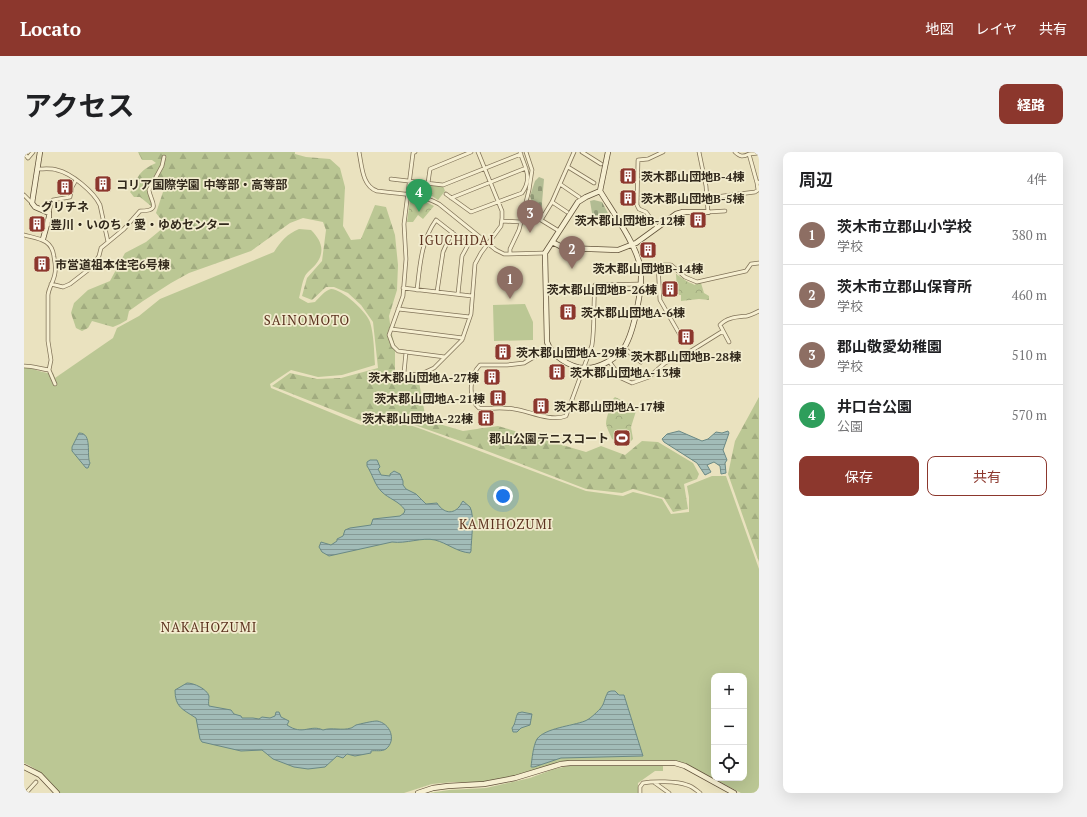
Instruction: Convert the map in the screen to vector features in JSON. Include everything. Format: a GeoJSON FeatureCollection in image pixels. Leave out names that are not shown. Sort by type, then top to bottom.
{"type":"FeatureCollection","features":[{"type":"Feature","properties":{"kind":"street"},"geometry":{"type":"LineString","coordinates":[[24,153],[28,158],[33,152]]}},
{"type":"Feature","properties":{"kind":"street"},"geometry":{"type":"LineString","coordinates":[[32,203],[40,152]]}},
{"type":"Feature","properties":{"kind":"street"},"geometry":{"type":"LineString","coordinates":[[359,152],[365,182],[372,189],[424,197],[439,204],[488,244],[504,254],[546,253]]}},
{"type":"Feature","properties":{"kind":"street"},"geometry":{"type":"LineString","coordinates":[[415,152],[413,153],[404,224],[406,259],[403,296],[389,335],[392,346],[398,351],[445,357]]}},
{"type":"Feature","properties":{"kind":"street"},"geometry":{"type":"LineString","coordinates":[[428,183],[430,169],[471,152]]}},
{"type":"Feature","properties":{"kind":"street"},"geometry":{"type":"LineString","coordinates":[[406,352],[404,374],[420,375],[434,368],[463,338],[470,318],[475,264],[502,221],[502,211],[478,152]]}},
{"type":"Feature","properties":{"kind":"street"},"geometry":{"type":"LineString","coordinates":[[510,254],[510,249],[519,230],[532,170],[526,152]]}},
{"type":"Feature","properties":{"kind":"street"},"geometry":{"type":"LineString","coordinates":[[559,231],[541,220],[552,202],[574,152]]}},
{"type":"Feature","properties":{"kind":"street"},"geometry":{"type":"LineString","coordinates":[[582,152],[601,164]]}},
{"type":"Feature","properties":{"kind":"street"},"geometry":{"type":"LineString","coordinates":[[600,191],[586,196],[578,202],[546,253],[546,336],[549,348],[562,360],[584,369],[592,368],[609,361],[618,355],[624,348],[634,322],[640,294],[640,265],[632,244],[600,191],[608,152]]}},
{"type":"Feature","properties":{"kind":"street"},"geometry":{"type":"LineString","coordinates":[[657,227],[646,212],[636,205],[638,160],[648,159],[663,152]]}},
{"type":"Feature","properties":{"kind":"street"},"geometry":{"type":"LineString","coordinates":[[698,152],[706,186],[708,212]]}},
{"type":"Feature","properties":{"kind":"street"},"geometry":{"type":"LineString","coordinates":[[735,152],[739,156],[744,157],[749,154],[759,153]]}},
{"type":"Feature","properties":{"kind":"street"},"geometry":{"type":"LineString","coordinates":[[391,179],[443,185],[521,153],[528,171],[526,187],[522,193],[471,212],[446,194]]}},
{"type":"Feature","properties":{"kind":"street"},"geometry":{"type":"LineString","coordinates":[[707,198],[755,192],[758,190],[758,182],[749,154]]}},
{"type":"Feature","properties":{"kind":"street"},"geometry":{"type":"LineString","coordinates":[[51,284],[63,287],[70,284],[92,267],[99,256],[101,248],[124,229],[140,211],[146,211],[154,206],[149,190],[162,166],[164,157]]}},
{"type":"Feature","properties":{"kind":"street"},"geometry":{"type":"LineString","coordinates":[[568,167],[594,183]]}},
{"type":"Feature","properties":{"kind":"street"},"geometry":{"type":"LineString","coordinates":[[452,198],[526,168]]}},
{"type":"Feature","properties":{"kind":"street"},"geometry":{"type":"LineString","coordinates":[[38,169],[55,169],[62,171],[88,188],[98,200],[100,205],[108,242]]}},
{"type":"Feature","properties":{"kind":"street"},"geometry":{"type":"LineString","coordinates":[[43,240],[51,203],[53,200],[70,197],[72,187],[76,180]]}},
{"type":"Feature","properties":{"kind":"street"},"geometry":{"type":"LineString","coordinates":[[560,184],[579,197]]}},
{"type":"Feature","properties":{"kind":"street"},"geometry":{"type":"LineString","coordinates":[[24,195],[35,207],[49,213]]}},
{"type":"Feature","properties":{"kind":"street"},"geometry":{"type":"LineString","coordinates":[[552,202],[567,212]]}},
{"type":"Feature","properties":{"kind":"street"},"geometry":{"type":"LineString","coordinates":[[552,242],[564,248],[618,250],[632,244],[676,214],[683,212],[725,211]]}},
{"type":"Feature","properties":{"kind":"street"},"geometry":{"type":"LineString","coordinates":[[417,290],[422,248],[431,227],[436,220],[468,245],[462,256],[458,294]]}},
{"type":"Feature","properties":{"kind":"street"},"geometry":{"type":"LineString","coordinates":[[502,221],[521,222]]}},
{"type":"Feature","properties":{"kind":"street"},"geometry":{"type":"LineString","coordinates":[[437,292],[443,252],[452,232]]}},
{"type":"Feature","properties":{"kind":"street"},"geometry":{"type":"LineString","coordinates":[[24,235],[43,240],[51,246],[53,250],[55,273],[48,295],[48,341],[51,360],[49,370],[55,384]]}},
{"type":"Feature","properties":{"kind":"street"},"geometry":{"type":"LineString","coordinates":[[640,265],[671,265],[686,277],[697,282],[746,271],[751,264],[759,263]]}},
{"type":"Feature","properties":{"kind":"street"},"geometry":{"type":"LineString","coordinates":[[658,265],[660,300],[680,335]]}},
{"type":"Feature","properties":{"kind":"street"},"geometry":{"type":"LineString","coordinates":[[549,348],[524,362],[508,365],[480,365],[475,370],[473,376],[472,398],[476,405],[479,408],[512,409],[550,417],[561,418],[566,416],[592,345],[593,300],[595,285],[641,284]]}},
{"type":"Feature","properties":{"kind":"street"},"geometry":{"type":"LineString","coordinates":[[403,288],[472,296]]}},
{"type":"Feature","properties":{"kind":"street"},"geometry":{"type":"LineString","coordinates":[[398,309],[470,318]]}},
{"type":"Feature","properties":{"kind":"street"},"geometry":{"type":"LineString","coordinates":[[729,342],[720,325],[728,319],[739,316],[748,316],[759,311]]}},
{"type":"Feature","properties":{"kind":"street"},"geometry":{"type":"LineString","coordinates":[[391,329],[463,338]]}},
{"type":"Feature","properties":{"kind":"street"},"geometry":{"type":"LineString","coordinates":[[609,361],[621,378],[632,384],[649,377],[665,363],[686,354],[724,331]]}},
{"type":"Feature","properties":{"kind":"street"},"geometry":{"type":"LineString","coordinates":[[624,348],[641,362]]}},
{"type":"Feature","properties":{"kind":"street"},"geometry":{"type":"LineString","coordinates":[[24,366],[49,370]]}},
{"type":"Feature","properties":{"kind":"street"},"geometry":{"type":"LineString","coordinates":[[418,793],[433,788],[489,783],[570,763],[625,762],[671,763],[680,765],[734,793]]}},
{"type":"Feature","properties":{"kind":"street"},"geometry":{"type":"LineString","coordinates":[[24,767],[40,775],[56,793]]}},
{"type":"Feature","properties":{"kind":"street"},"geometry":{"type":"LineString","coordinates":[[27,792],[36,782]]}},
{"type":"Feature","properties":{"kind":"street"},"geometry":{"type":"LineString","coordinates":[[640,793],[640,788],[643,783],[683,783],[700,793]]}},
{"type":"Feature","properties":{"kind":"street"},"geometry":{"type":"LineString","coordinates":[[655,783],[669,793]]}},
{"type":"Feature","properties":{"kind":"street"},"geometry":{"type":"LineString","coordinates":[[27,792],[32,793]]}},
{"type":"Feature","properties":{"kind":"green space"},"geometry":{"type":"Polygon","coordinates":[[[138,152],[295,152],[295,154],[306,157],[330,159],[340,168],[345,187],[343,226],[351,240],[361,239],[375,205],[386,207],[395,235],[398,265],[397,290],[389,316],[395,346],[395,371],[405,379],[419,382],[426,420],[463,431],[498,426],[586,452],[601,446],[625,455],[642,441],[658,442],[693,463],[699,474],[697,479],[684,484],[688,509],[673,512],[664,498],[633,489],[622,493],[586,489],[466,443],[383,414],[361,421],[272,386],[290,373],[317,379],[341,378],[378,368],[373,322],[361,305],[348,293],[334,287],[326,287],[312,300],[302,296],[307,278],[322,261],[326,230],[323,222],[303,218],[290,223],[251,251],[189,273],[129,311],[127,320],[120,324],[113,327],[92,321],[88,328],[82,331],[76,328],[71,313],[74,303],[88,290],[110,281],[125,253],[146,242],[163,228],[164,223],[156,213],[164,189],[161,183],[150,184],[149,186],[148,191],[153,198],[151,206],[140,197],[134,197],[130,192],[142,172],[156,163],[152,160],[142,160],[138,152]]]}},
{"type":"Feature","properties":{"kind":"green space"},"geometry":{"type":"Polygon","coordinates":[[[539,177],[544,179],[541,215],[539,220],[532,224],[532,203],[530,196],[535,181],[539,177]]]}},
{"type":"Feature","properties":{"kind":"green space"},"geometry":{"type":"Polygon","coordinates":[[[431,185],[443,186],[445,191],[438,200],[429,194],[422,192],[431,189],[431,185]]]}},
{"type":"Feature","properties":{"kind":"green space"},"geometry":{"type":"Polygon","coordinates":[[[410,200],[422,200],[434,206],[423,219],[418,215],[413,222],[407,222],[410,200]]]}},
{"type":"Feature","properties":{"kind":"green space"},"geometry":{"type":"Polygon","coordinates":[[[594,200],[602,202],[611,219],[611,222],[593,219],[590,201],[594,200]]]}},
{"type":"Feature","properties":{"kind":"green space"},"geometry":{"type":"Polygon","coordinates":[[[299,229],[311,230],[320,242],[321,246],[321,255],[315,266],[305,276],[299,298],[308,303],[315,302],[324,292],[331,289],[336,290],[354,302],[370,322],[375,365],[342,375],[318,377],[291,370],[270,384],[271,388],[361,425],[384,416],[586,491],[623,496],[633,492],[662,499],[671,514],[689,512],[687,486],[712,476],[726,476],[759,569],[759,793],[741,793],[718,781],[747,781],[747,673],[711,673],[711,777],[686,764],[661,761],[573,761],[562,762],[515,776],[484,782],[432,784],[404,793],[60,793],[39,772],[24,763],[24,367],[46,373],[53,373],[55,378],[113,338],[117,328],[139,316],[160,299],[274,252],[279,244],[291,233],[299,229]]]}},
{"type":"Feature","properties":{"kind":"green space"},"geometry":{"type":"Polygon","coordinates":[[[676,274],[695,285],[696,283],[701,283],[704,293],[709,296],[709,300],[699,299],[681,301],[681,295],[679,295],[677,290],[676,274]]]}},
{"type":"Feature","properties":{"kind":"green space"},"geometry":{"type":"Polygon","coordinates":[[[525,304],[533,322],[533,340],[494,341],[493,305],[525,304]]]}},
{"type":"Feature","properties":{"kind":"green space"},"geometry":{"type":"Polygon","coordinates":[[[615,397],[637,408],[631,427],[633,439],[627,445],[612,439],[606,426],[606,421],[615,397]]]}},
{"type":"Feature","properties":{"kind":"green space"},"geometry":{"type":"Polygon","coordinates":[[[759,397],[759,562],[728,474],[735,441],[759,397]]]}},
{"type":"Feature","properties":{"kind":"green space"},"geometry":{"type":"Polygon","coordinates":[[[569,766],[663,766],[663,771],[655,771],[638,783],[638,793],[429,793],[449,790],[486,788],[530,778],[554,769],[569,766]]]}},
{"type":"Feature","properties":{"kind":"water"},"geometry":{"type":"Polygon","coordinates":[[[679,431],[702,441],[708,439],[716,432],[722,433],[728,431],[729,433],[723,450],[727,460],[725,463],[726,473],[721,474],[720,466],[714,462],[707,465],[711,472],[705,475],[697,463],[664,442],[662,439],[667,434],[679,431]]]}},
{"type":"Feature","properties":{"kind":"water"},"geometry":{"type":"Polygon","coordinates":[[[79,433],[83,434],[88,440],[90,463],[88,468],[86,468],[72,451],[72,447],[79,433]]]}},
{"type":"Feature","properties":{"kind":"water"},"geometry":{"type":"Polygon","coordinates":[[[370,460],[377,460],[380,467],[378,469],[381,475],[390,476],[390,474],[394,471],[400,474],[403,485],[406,489],[416,494],[426,504],[437,503],[441,508],[450,512],[456,510],[463,501],[469,506],[473,522],[470,553],[430,539],[392,542],[329,556],[322,552],[319,547],[321,542],[331,545],[343,536],[345,530],[371,525],[373,519],[400,516],[404,513],[405,510],[403,507],[377,486],[367,466],[367,462],[370,460]]]}},
{"type":"Feature","properties":{"kind":"water"},"geometry":{"type":"Polygon","coordinates":[[[187,683],[197,685],[208,693],[209,706],[231,710],[234,714],[241,716],[242,718],[270,718],[275,716],[276,712],[279,712],[281,717],[289,721],[287,725],[298,730],[314,728],[323,730],[348,729],[356,725],[377,721],[382,722],[388,728],[391,741],[384,750],[371,751],[371,753],[355,756],[347,754],[343,758],[337,756],[325,767],[308,769],[294,767],[273,759],[262,750],[241,751],[202,742],[200,739],[196,718],[183,710],[176,700],[175,690],[187,683]]]}},
{"type":"Feature","properties":{"kind":"water"},"geometry":{"type":"Polygon","coordinates":[[[615,691],[619,695],[624,695],[643,756],[561,758],[531,767],[535,745],[537,739],[541,735],[552,730],[580,723],[589,719],[600,709],[608,692],[615,691]]]}},
{"type":"Feature","properties":{"kind":"water"},"geometry":{"type":"Polygon","coordinates":[[[522,712],[532,714],[530,725],[521,728],[517,732],[513,732],[512,728],[517,715],[518,713],[522,712]]]}},
{"type":"Feature","properties":{"kind":"place","name":"茨木郡山団地B-4棟"},"geometry":{"type":"Point","coordinates":[628,176]}},
{"type":"Feature","properties":{"kind":"place","name":"コリア国際学園 中等部・高等部"},"geometry":{"type":"Point","coordinates":[103,184]}},
{"type":"Feature","properties":{"kind":"place","name":"グリチネ"},"geometry":{"type":"Point","coordinates":[65,187]}},
{"type":"Feature","properties":{"kind":"place","name":"茨木郡山団地B-5棟"},"geometry":{"type":"Point","coordinates":[628,198]}},
{"type":"Feature","properties":{"kind":"place","name":"井口台公園"},"geometry":{"type":"Point","coordinates":[419,212]}},
{"type":"Feature","properties":{"kind":"place","name":"茨木郡山団地B-12棟"},"geometry":{"type":"Point","coordinates":[698,220]}},
{"type":"Feature","properties":{"kind":"place","name":"豊川・いのち・愛・ゆめセンター"},"geometry":{"type":"Point","coordinates":[37,224]}},
{"type":"Feature","properties":{"kind":"place","name":"郡山敬愛幼稚園"},"geometry":{"type":"Point","coordinates":[530,233]}},
{"type":"Feature","properties":{"kind":"place","name":"茨木郡山団地B-14棟"},"geometry":{"type":"Point","coordinates":[648,250]}},
{"type":"Feature","properties":{"kind":"place","name":"市営道祖本住宅6号棟"},"geometry":{"type":"Point","coordinates":[42,264]}},
{"type":"Feature","properties":{"kind":"place","name":"茨木市立郡山保育所"},"geometry":{"type":"Point","coordinates":[572,269]}},
{"type":"Feature","properties":{"kind":"place","name":"茨木郡山団地B-26棟"},"geometry":{"type":"Point","coordinates":[670,289]}},
{"type":"Feature","properties":{"kind":"place","name":"茨木市立郡山小学校"},"geometry":{"type":"Point","coordinates":[510,299]}},
{"type":"Feature","properties":{"kind":"place","name":"茨木郡山団地A-6棟"},"geometry":{"type":"Point","coordinates":[568,312]}},
{"type":"Feature","properties":{"kind":"place","name":"茨木郡山団地B-28棟"},"geometry":{"type":"Point","coordinates":[686,337]}},
{"type":"Feature","properties":{"kind":"place","name":"茨木郡山団地A-29棟"},"geometry":{"type":"Point","coordinates":[503,352]}},
{"type":"Feature","properties":{"kind":"place","name":"茨木郡山団地A-13棟"},"geometry":{"type":"Point","coordinates":[557,372]}},
{"type":"Feature","properties":{"kind":"place","name":"茨木郡山団地A-27棟"},"geometry":{"type":"Point","coordinates":[492,377]}},
{"type":"Feature","properties":{"kind":"place","name":"茨木郡山団地A-21棟"},"geometry":{"type":"Point","coordinates":[498,398]}},
{"type":"Feature","properties":{"kind":"place","name":"茨木郡山団地A-17棟"},"geometry":{"type":"Point","coordinates":[541,406]}},
{"type":"Feature","properties":{"kind":"place","name":"茨木郡山団地A-22棟"},"geometry":{"type":"Point","coordinates":[486,418]}},
{"type":"Feature","properties":{"kind":"place","name":"郡山公園テニスコート"},"geometry":{"type":"Point","coordinates":[622,438]}},
{"type":"Feature","properties":{"kind":"district","name":"IGUCHIDAI"},"geometry":{"type":"Point","coordinates":[457,240]}},
{"type":"Feature","properties":{"kind":"district","name":"SAINOMOTO"},"geometry":{"type":"Point","coordinates":[307,320]}},
{"type":"Feature","properties":{"kind":"district","name":"KAMIHOZUMI"},"geometry":{"type":"Point","coordinates":[506,524]}},
{"type":"Feature","properties":{"kind":"district","name":"NAKAHOZUMI"},"geometry":{"type":"Point","coordinates":[209,627]}}]}
